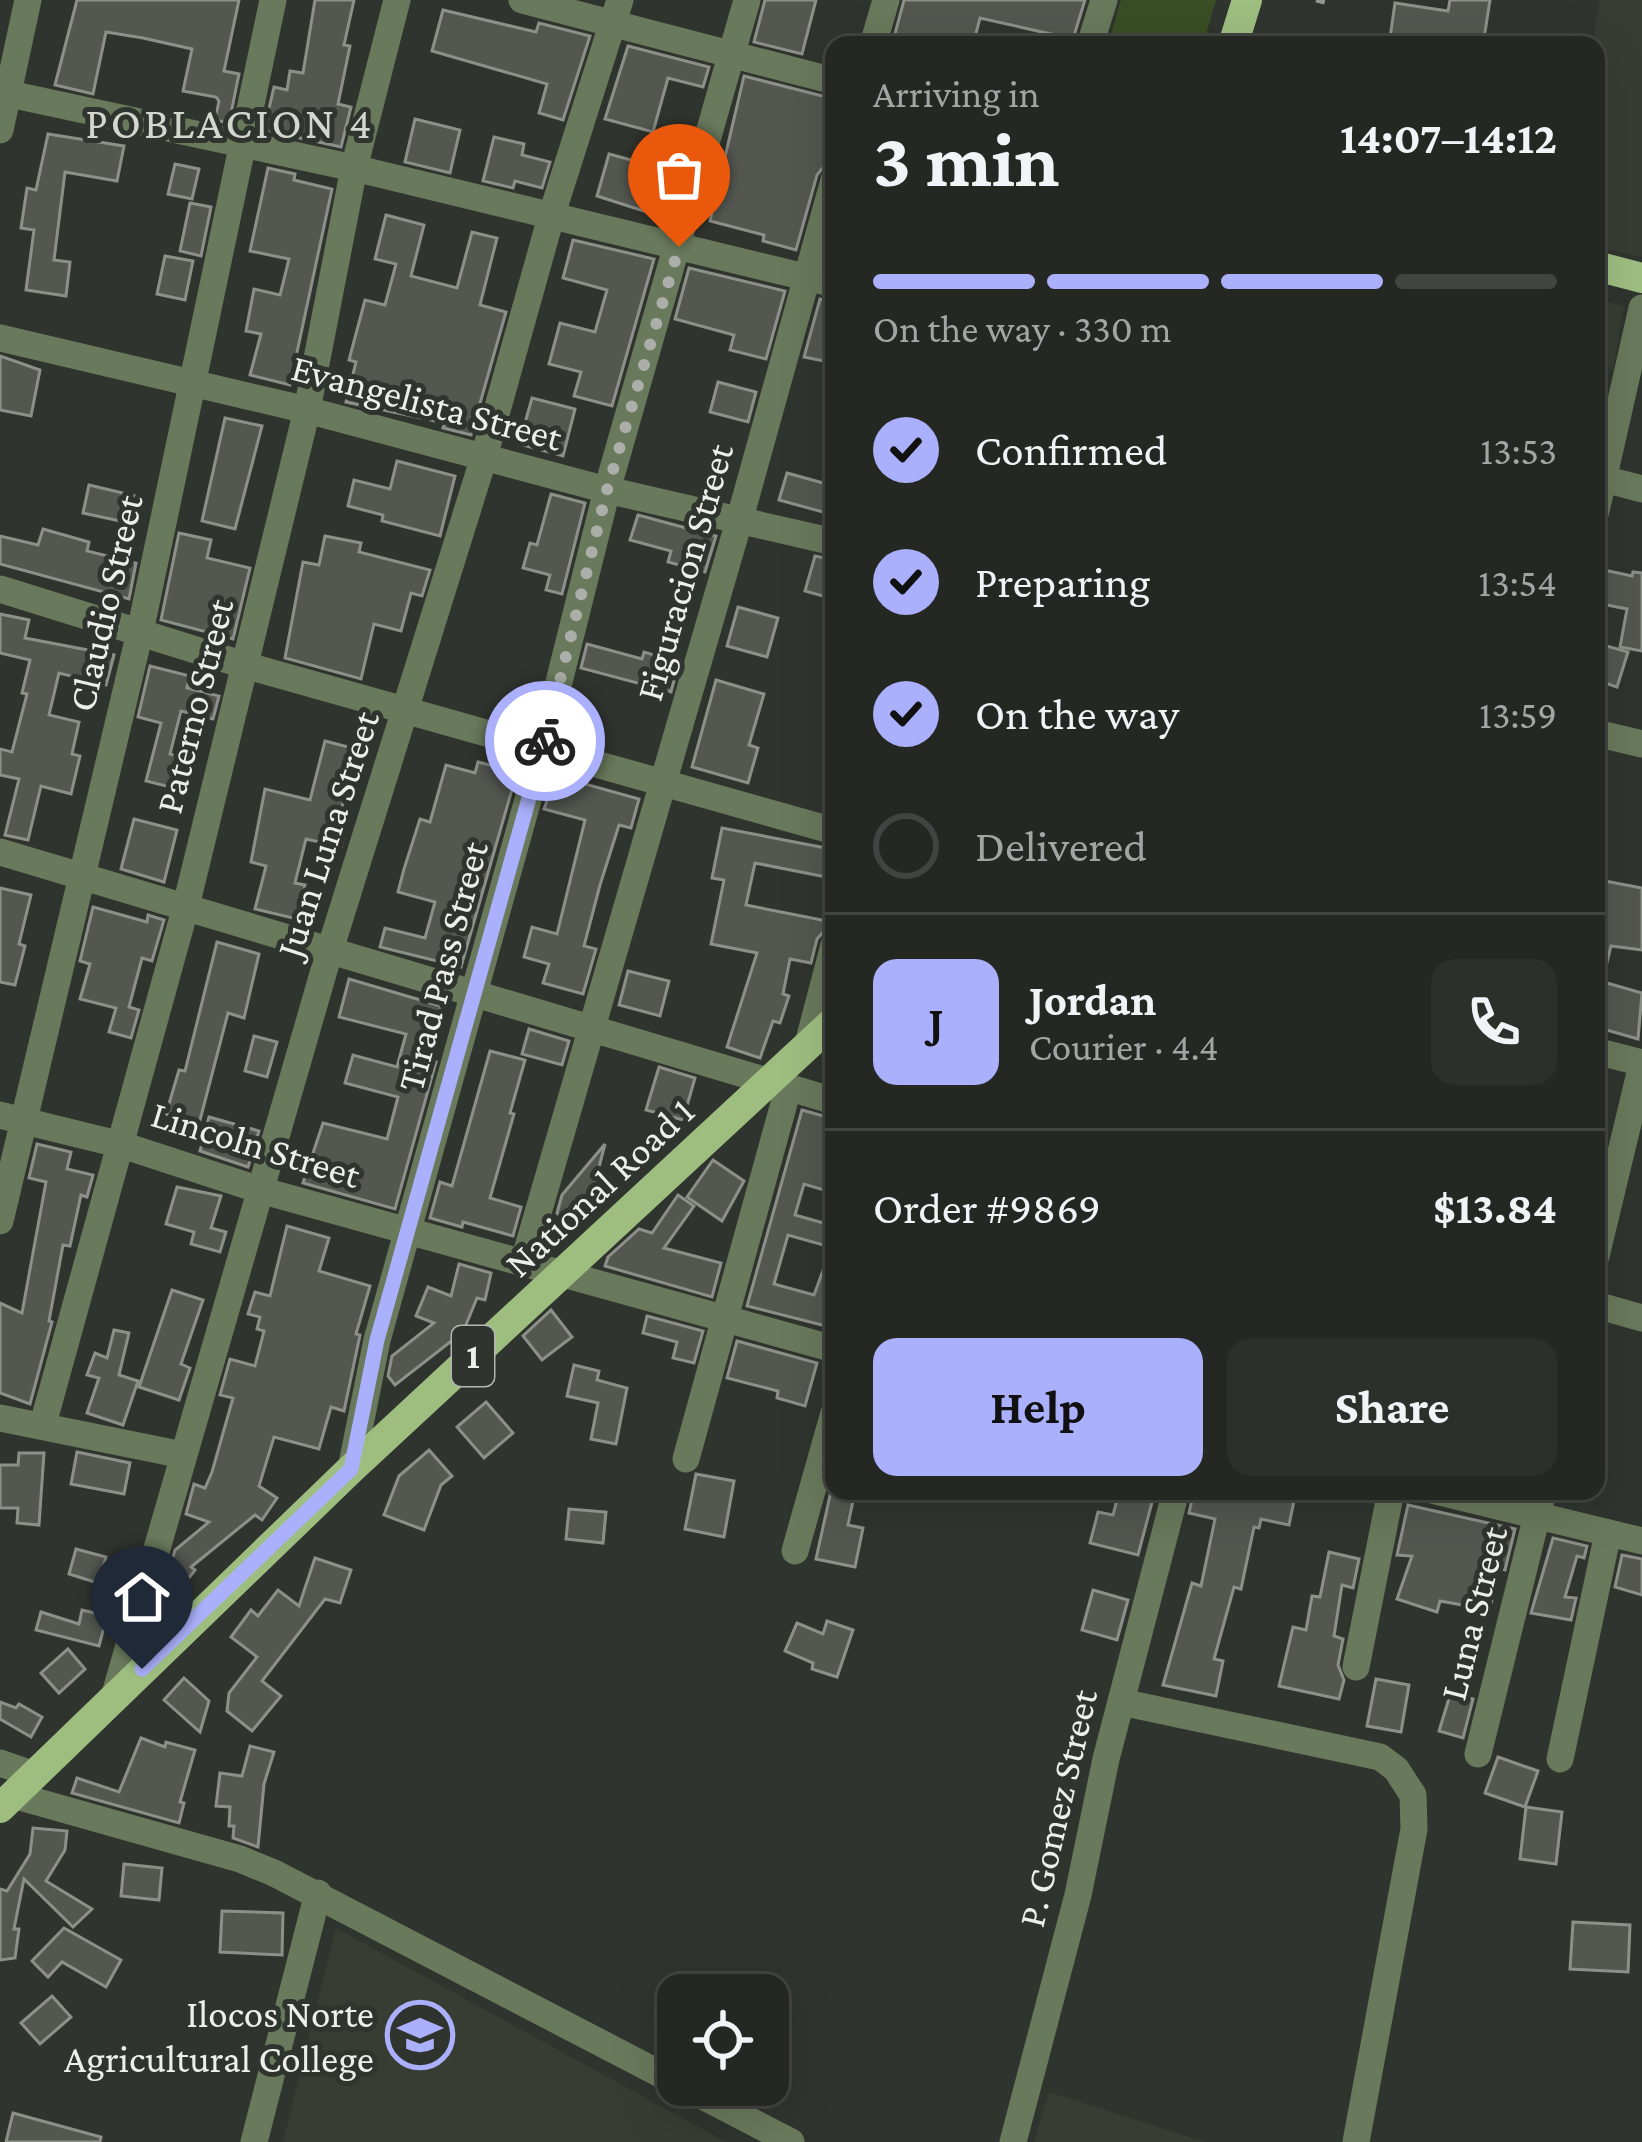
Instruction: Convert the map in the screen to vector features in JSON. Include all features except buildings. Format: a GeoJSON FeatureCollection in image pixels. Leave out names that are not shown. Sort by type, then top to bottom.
{"type":"FeatureCollection","features":[{"type":"Feature","properties":{"kind":"main road"},"geometry":{"type":"LineString","coordinates":[[1237,36],[1247,0]]}},
{"type":"Feature","properties":{"kind":"main road"},"geometry":{"type":"LineString","coordinates":[[1605,268],[1642,278]]}},
{"type":"Feature","properties":{"kind":"main road","name":"National Road 1"},"geometry":{"type":"LineString","coordinates":[[15,1792],[351,1469],[562,1275],[780,1085],[808,1044],[825,1029]]}},
{"type":"Feature","properties":{"kind":"street"},"geometry":{"type":"LineString","coordinates":[[0,130],[4,93],[28,0]]}},
{"type":"Feature","properties":{"kind":"street","name":"Claudio Street"},"geometry":{"type":"LineString","coordinates":[[0,1221],[13,1119],[140,632],[273,0]]}},
{"type":"Feature","properties":{"kind":"street","name":"Paterno Street"},"geometry":{"type":"LineString","coordinates":[[44,1424],[186,906],[307,410],[354,168],[397,0]]}},
{"type":"Feature","properties":{"kind":"street"},"geometry":{"type":"LineString","coordinates":[[522,0],[616,11],[733,56],[825,79]]}},
{"type":"Feature","properties":{"kind":"street","name":"Tirad Pass Street"},"geometry":{"type":"LineString","coordinates":[[351,1469],[377,1340],[543,746],[607,490],[747,0]]}},
{"type":"Feature","properties":{"kind":"street"},"geometry":{"type":"LineString","coordinates":[[876,36],[886,0]]}},
{"type":"Feature","properties":{"kind":"street"},"geometry":{"type":"LineString","coordinates":[[1093,36],[1104,0]]}},
{"type":"Feature","properties":{"kind":"street","name":"Juan Luna Street"},"geometry":{"type":"LineString","coordinates":[[115,1694],[329,952],[484,458],[551,217],[616,11]]}},
{"type":"Feature","properties":{"kind":"street"},"geometry":{"type":"LineString","coordinates":[[4,93],[354,168],[825,282]]}},
{"type":"Feature","properties":{"kind":"street","name":"Figuracion Street"},"geometry":{"type":"LineString","coordinates":[[524,1261],[825,212]]}},
{"type":"Feature","properties":{"kind":"street"},"geometry":{"type":"LineString","coordinates":[[1605,454],[1642,308]]}},
{"type":"Feature","properties":{"kind":"street","name":"Evangelista Street"},"geometry":{"type":"LineString","coordinates":[[0,338],[825,540]]}},
{"type":"Feature","properties":{"kind":"street"},"geometry":{"type":"LineString","coordinates":[[1605,480],[1642,489]]}},
{"type":"Feature","properties":{"kind":"street"},"geometry":{"type":"LineString","coordinates":[[0,589],[406,712],[543,746],[825,828]]}},
{"type":"Feature","properties":{"kind":"street"},"geometry":{"type":"LineString","coordinates":[[1605,735],[1642,744]]}},
{"type":"Feature","properties":{"kind":"street"},"geometry":{"type":"LineString","coordinates":[[0,852],[825,1098]]}},
{"type":"Feature","properties":{"kind":"street"},"geometry":{"type":"LineString","coordinates":[[808,1044],[825,979]]}},
{"type":"Feature","properties":{"kind":"street"},"geometry":{"type":"LineString","coordinates":[[1605,1054],[1642,1064],[1605,1218]]}},
{"type":"Feature","properties":{"kind":"street"},"geometry":{"type":"LineString","coordinates":[[686,1460],[780,1085]]}},
{"type":"Feature","properties":{"kind":"street","name":"Lincoln Street"},"geometry":{"type":"LineString","coordinates":[[13,1119],[122,1145],[260,1190],[825,1346]]}},
{"type":"Feature","properties":{"kind":"street"},"geometry":{"type":"LineString","coordinates":[[1605,1308],[1642,1318]]}},
{"type":"Feature","properties":{"kind":"street"},"geometry":{"type":"LineString","coordinates":[[0,1418],[183,1455]]}},
{"type":"Feature","properties":{"kind":"street"},"geometry":{"type":"LineString","coordinates":[[795,1551],[825,1445]]}},
{"type":"Feature","properties":{"kind":"street","name":"P. Gomez Street"},"geometry":{"type":"LineString","coordinates":[[1013,2142],[1174,1500]]}},
{"type":"Feature","properties":{"kind":"street"},"geometry":{"type":"LineString","coordinates":[[1356,1667],[1389,1500]]}},
{"type":"Feature","properties":{"kind":"street"},"geometry":{"type":"LineString","coordinates":[[1508,1500],[1541,1504],[1607,1533],[1642,1541]]}},
{"type":"Feature","properties":{"kind":"street","name":"Luna Street"},"geometry":{"type":"LineString","coordinates":[[1478,1754],[1541,1504]]}},
{"type":"Feature","properties":{"kind":"street"},"geometry":{"type":"LineString","coordinates":[[1560,1759],[1607,1533]]}},
{"type":"Feature","properties":{"kind":"street"},"geometry":{"type":"LineString","coordinates":[[1121,1702],[1380,1757],[1396,1768],[1413,1795],[1414,1829],[1402,1912],[1356,2142]]}},
{"type":"Feature","properties":{"kind":"street"},"geometry":{"type":"LineString","coordinates":[[0,1762],[15,1792],[240,1859],[318,1893],[791,2142]]}},
{"type":"Feature","properties":{"kind":"street"},"geometry":{"type":"LineString","coordinates":[[254,2142],[318,1893]]}},
{"type":"Feature","properties":{"kind":"path"},"geometry":{"type":"LineString","coordinates":[[1316,0],[1331,4]]}},
{"type":"Feature","properties":{"kind":"shaded area"},"geometry":{"type":"Polygon","coordinates":[[[1600,0],[1642,0],[1642,257],[1605,249],[1605,36],[1594,36],[1600,0]]]}},
{"type":"Feature","properties":{"kind":"shaded area"},"geometry":{"type":"Polygon","coordinates":[[[1605,301],[1624,306],[1613,370],[1605,368],[1605,301]]]}},
{"type":"Feature","properties":{"kind":"shaded area","name":"Ilocos Norte Agricultural College"},"geometry":{"type":"Polygon","coordinates":[[[336,1928],[726,2142],[283,2142],[336,1928]]]}},
{"type":"Feature","properties":{"kind":"shaded area"},"geometry":{"type":"Polygon","coordinates":[[[1049,2092],[1205,2142],[1034,2142],[1049,2092]]]}},
{"type":"Feature","properties":{"kind":"green space"},"geometry":{"type":"Polygon","coordinates":[[[1121,0],[1216,0],[1206,36],[1111,36],[1121,0]]]}},
{"type":"Feature","properties":{"kind":"way so far"},"geometry":{"type":"LineString","coordinates":[[545,741],[607,490],[679,247]]}},
{"type":"Feature","properties":{"kind":"place","name":"Ilocos Norte Agricultural College"},"geometry":{"type":"Point","coordinates":[420,2035]}},
{"type":"Feature","properties":{"kind":"district","name":"POBLACION 4"},"geometry":{"type":"Point","coordinates":[230,123]}},
{"type":"Feature","properties":{"kind":"route"},"geometry":{"type":"LineString","coordinates":[[142,1669],[351,1469],[377,1340],[545,741]]}}]}
